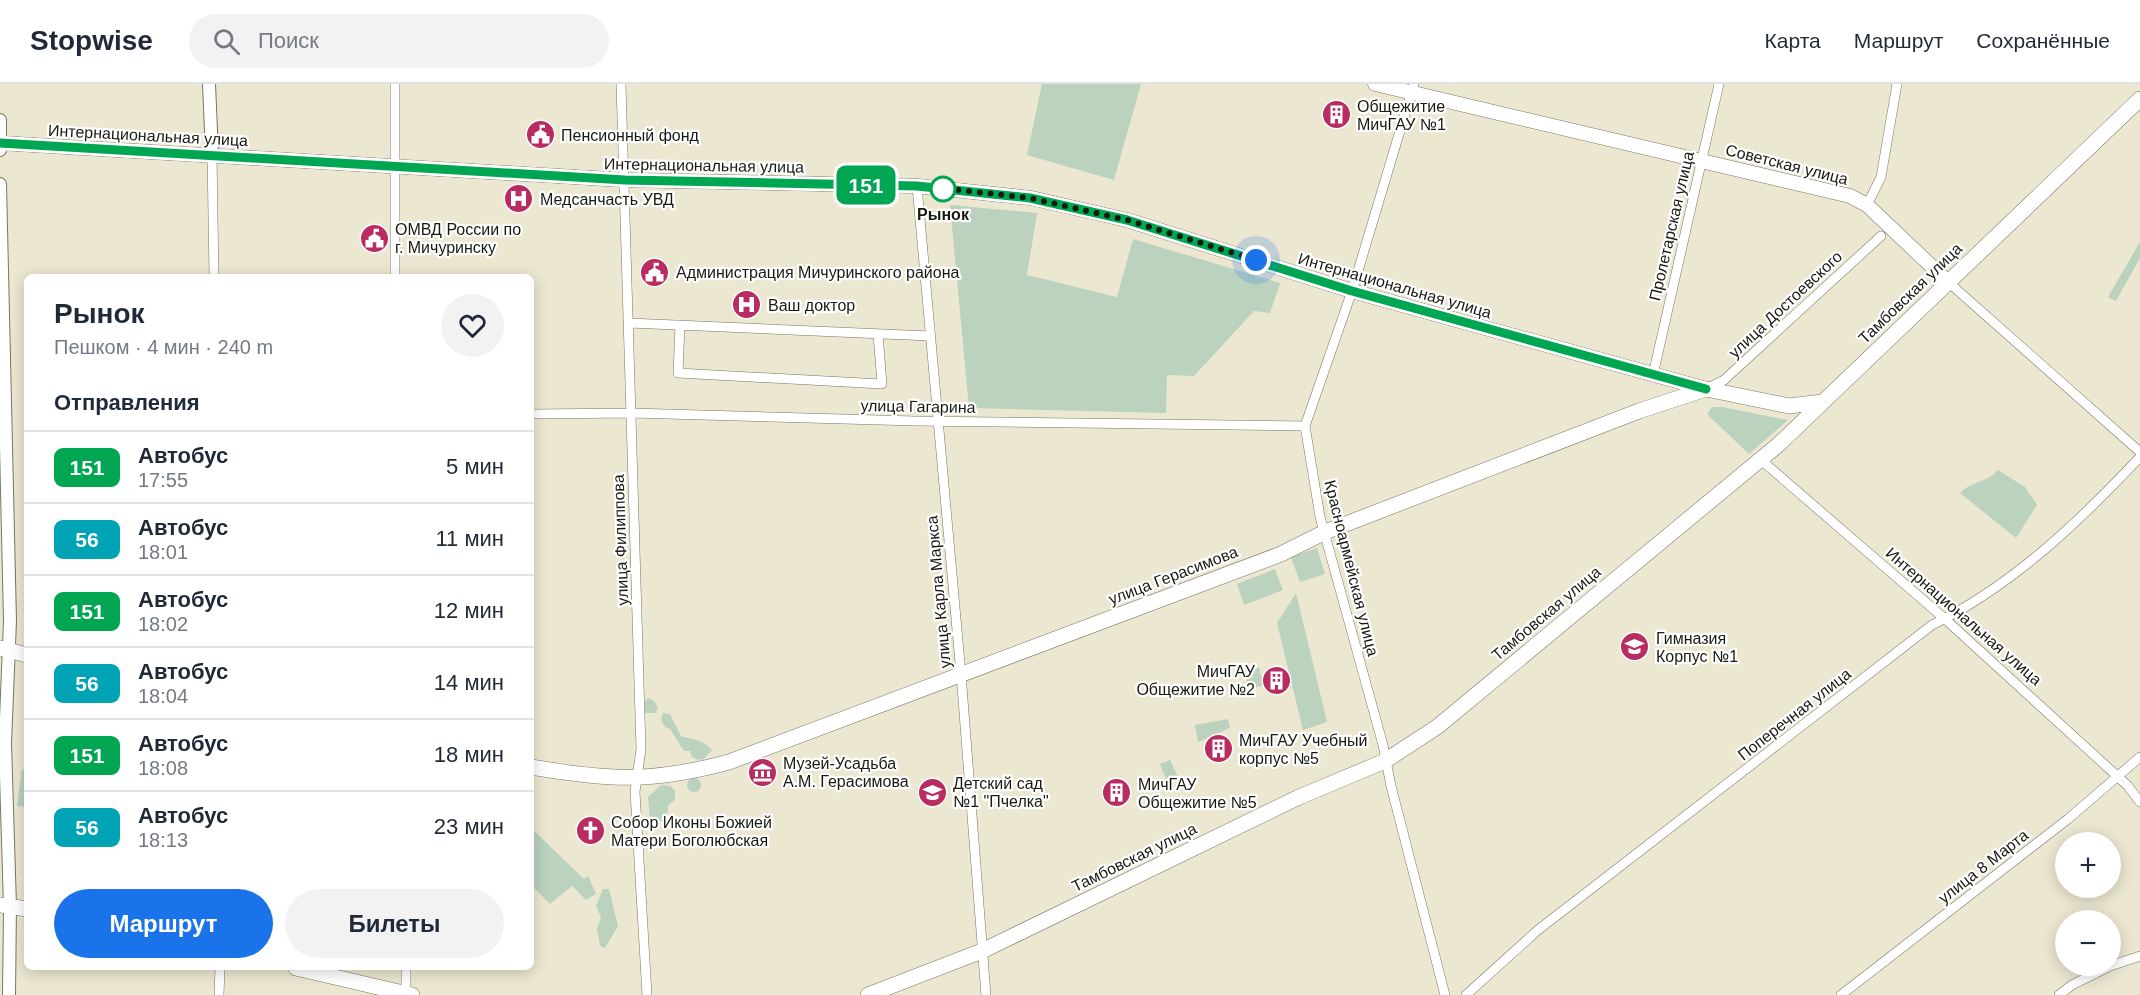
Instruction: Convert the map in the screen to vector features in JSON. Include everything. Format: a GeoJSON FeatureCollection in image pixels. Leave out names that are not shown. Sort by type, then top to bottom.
{"type":"FeatureCollection","features":[{"type":"Feature","properties":{"kind":"main road","name":"Советская улица"},"geometry":{"type":"LineString","coordinates":[[1375,84],[1413,88],[1850,196],[1867,205],[1947,281]]}},
{"type":"Feature","properties":{"kind":"main road","name":"Тамбовская улица"},"geometry":{"type":"LineString","coordinates":[[868,995],[982,951],[1297,798],[1385,761],[1437,728],[1761,460],[2140,99]]}},
{"type":"Feature","properties":{"kind":"main road","name":"Интернациональная улица"},"geometry":{"type":"LineString","coordinates":[[0,143],[625,180],[917,186],[1030,198],[1127,220],[1352,291],[1706,389]]}},
{"type":"Feature","properties":{"kind":"main road"},"geometry":{"type":"LineString","coordinates":[[1706,389],[1789,406],[1822,402]]}},
{"type":"Feature","properties":{"kind":"main road","name":"улица Герасимова"},"geometry":{"type":"LineString","coordinates":[[534,767],[595,777],[635,779],[680,774],[729,762],[1281,554],[1325,532],[1640,411],[1706,389]]}},
{"type":"Feature","properties":{"kind":"main road"},"geometry":{"type":"LineString","coordinates":[[4,649],[24,654]]}},
{"type":"Feature","properties":{"kind":"main road"},"geometry":{"type":"LineString","coordinates":[[5,905],[24,908]]}},
{"type":"Feature","properties":{"kind":"main road"},"geometry":{"type":"LineString","coordinates":[[305,970],[409,994]]}},
{"type":"Feature","properties":{"kind":"street"},"geometry":{"type":"LineString","coordinates":[[209,84],[214,274]]}},
{"type":"Feature","properties":{"kind":"street"},"geometry":{"type":"LineString","coordinates":[[395,84],[395,274]]}},
{"type":"Feature","properties":{"kind":"street","name":"улица Филиппова"},"geometry":{"type":"LineString","coordinates":[[621,84],[641,749],[635,779],[647,995]]}},
{"type":"Feature","properties":{"kind":"street","name":"Пролетарская улица"},"geometry":{"type":"LineString","coordinates":[[1653,375],[1719,84]]}},
{"type":"Feature","properties":{"kind":"street"},"geometry":{"type":"LineString","coordinates":[[1867,205],[1881,177],[1898,84]]}},
{"type":"Feature","properties":{"kind":"street","name":"Красноармейская улица"},"geometry":{"type":"LineString","coordinates":[[1413,88],[1352,291],[1305,426],[1325,532],[1445,995]]}},
{"type":"Feature","properties":{"kind":"street"},"geometry":{"type":"LineString","coordinates":[[0,120],[0,150]]}},
{"type":"Feature","properties":{"kind":"street"},"geometry":{"type":"LineString","coordinates":[[0,184],[10,621],[4,649],[5,905],[9,995]]}},
{"type":"Feature","properties":{"kind":"street","name":"улица Карла Маркса"},"geometry":{"type":"LineString","coordinates":[[917,186],[961,674],[986,995]]}},
{"type":"Feature","properties":{"kind":"street","name":"улица Достоевского"},"geometry":{"type":"LineString","coordinates":[[1706,389],[1724,380],[1881,236]]}},
{"type":"Feature","properties":{"kind":"street","name":"Советская улица"},"geometry":{"type":"LineString","coordinates":[[1947,281],[2140,454]]}},
{"type":"Feature","properties":{"kind":"street"},"geometry":{"type":"LineString","coordinates":[[629,323],[930,336]]}},
{"type":"Feature","properties":{"kind":"street"},"geometry":{"type":"LineString","coordinates":[[680,325],[678,373],[882,384],[878,334]]}},
{"type":"Feature","properties":{"kind":"street","name":"улица Гагарина"},"geometry":{"type":"LineString","coordinates":[[534,414],[632,413],[937,421],[1305,426]]}},
{"type":"Feature","properties":{"kind":"street","name":"Поперечная улица"},"geometry":{"type":"LineString","coordinates":[[1466,995],[1548,923],[1932,625],[1945,619],[2018,569],[2075,524],[2140,454]]}},
{"type":"Feature","properties":{"kind":"street","name":"Интернациональная улица"},"geometry":{"type":"LineString","coordinates":[[1761,460],[1945,619],[2115,777],[2128,786],[2140,802]]}},
{"type":"Feature","properties":{"kind":"street","name":"улица 8 Марта"},"geometry":{"type":"LineString","coordinates":[[1841,995],[2050,833],[2140,757]]}},
{"type":"Feature","properties":{"kind":"street"},"geometry":{"type":"LineString","coordinates":[[2121,962],[2140,956]]}},
{"type":"Feature","properties":{"kind":"street"},"geometry":{"type":"LineString","coordinates":[[219,995],[220,970]]}},
{"type":"Feature","properties":{"kind":"street"},"geometry":{"type":"LineString","coordinates":[[406,970],[409,994]]}},
{"type":"Feature","properties":{"kind":"street"},"geometry":{"type":"LineString","coordinates":[[2060,995],[2072,985],[2090,976]]}},
{"type":"Feature","properties":{"kind":"green space"},"geometry":{"type":"Polygon","coordinates":[[[1042,84],[1141,84],[1114,180],[1027,155],[1042,84]]]}},
{"type":"Feature","properties":{"kind":"green space"},"geometry":{"type":"Polygon","coordinates":[[[950,205],[1037,213],[1027,275],[1117,297],[1133,239],[1280,283],[1270,313],[1254,311],[1194,376],[1167,375],[1166,413],[969,408],[950,205]]]}},
{"type":"Feature","properties":{"kind":"green space"},"geometry":{"type":"Polygon","coordinates":[[[2140,242],[2140,258],[2116,301],[2108,297],[2140,242]]]}},
{"type":"Feature","properties":{"kind":"green space"},"geometry":{"type":"Polygon","coordinates":[[[1712,407],[1788,420],[1749,454],[1707,414],[1712,407]]]}},
{"type":"Feature","properties":{"kind":"green space"},"geometry":{"type":"Polygon","coordinates":[[[1998,470],[2025,487],[2037,505],[2016,538],[1960,493],[1998,470]]]}},
{"type":"Feature","properties":{"kind":"green space"},"geometry":{"type":"Polygon","coordinates":[[[1317,548],[1325,574],[1300,582],[1291,557],[1317,548]]]}},
{"type":"Feature","properties":{"kind":"green space"},"geometry":{"type":"Polygon","coordinates":[[[1275,569],[1283,590],[1244,605],[1237,584],[1275,569]]]}},
{"type":"Feature","properties":{"kind":"green space"},"geometry":{"type":"Polygon","coordinates":[[[1296,593],[1327,722],[1303,730],[1277,623],[1296,593]]]}},
{"type":"Feature","properties":{"kind":"green space"},"geometry":{"type":"Polygon","coordinates":[[[1259,668],[1264,685],[1249,689],[1244,673],[1259,668]]]}},
{"type":"Feature","properties":{"kind":"green space"},"geometry":{"type":"Polygon","coordinates":[[[648,698],[654,701],[658,708],[656,713],[645,713],[643,704],[648,698]]]}},
{"type":"Feature","properties":{"kind":"green space"},"geometry":{"type":"Polygon","coordinates":[[[663,713],[670,714],[681,736],[701,742],[712,750],[704,759],[698,760],[692,757],[690,751],[684,751],[670,729],[665,727],[661,720],[663,713]]]}},
{"type":"Feature","properties":{"kind":"green space"},"geometry":{"type":"Polygon","coordinates":[[[1228,719],[1230,728],[1198,742],[1195,725],[1228,719]]]}},
{"type":"Feature","properties":{"kind":"green space"},"geometry":{"type":"Polygon","coordinates":[[[1170,760],[1178,777],[1167,782],[1160,764],[1170,760]]]}},
{"type":"Feature","properties":{"kind":"green space"},"geometry":{"type":"Polygon","coordinates":[[[22,769],[24,769],[24,807],[17,806],[22,769]]]}},
{"type":"Feature","properties":{"kind":"green space"},"geometry":{"type":"Polygon","coordinates":[[[691,778],[697,778],[701,785],[697,792],[691,792],[687,788],[687,782],[691,778]]]}},
{"type":"Feature","properties":{"kind":"green space"},"geometry":{"type":"Polygon","coordinates":[[[661,785],[670,786],[675,790],[675,800],[668,805],[667,818],[660,822],[650,820],[648,797],[661,785]]]}},
{"type":"Feature","properties":{"kind":"green space"},"geometry":{"type":"Polygon","coordinates":[[[534,831],[584,879],[588,876],[596,894],[586,900],[572,886],[550,904],[534,888],[534,831]]]}},
{"type":"Feature","properties":{"kind":"green space"},"geometry":{"type":"Polygon","coordinates":[[[603,889],[609,889],[618,926],[605,948],[600,946],[597,929],[601,917],[596,906],[603,889]]]}},
{"type":"Feature","properties":{"kind":"bus line","name":"151"},"geometry":{"type":"LineString","coordinates":[[0,143],[625,180],[917,186],[1030,198],[1127,220],[1352,291],[1706,389]]}},
{"type":"Feature","properties":{"kind":"place","name":"Общежитие МичГАУ №1"},"geometry":{"type":"Point","coordinates":[1336,115]}},
{"type":"Feature","properties":{"kind":"place","name":"Пенсионный фонд"},"geometry":{"type":"Point","coordinates":[540,135]}},
{"type":"Feature","properties":{"kind":"place","name":"Рынок"},"geometry":{"type":"Point","coordinates":[943,189]}},
{"type":"Feature","properties":{"kind":"place","name":"Медсанчасть УВД"},"geometry":{"type":"Point","coordinates":[519,199]}},
{"type":"Feature","properties":{"kind":"place","name":"ОМВД России по г. Мичуринску"},"geometry":{"type":"Point","coordinates":[374,238]}},
{"type":"Feature","properties":{"kind":"place","name":"Администрация Мичуринского района"},"geometry":{"type":"Point","coordinates":[655,272]}},
{"type":"Feature","properties":{"kind":"place","name":"Ваш доктор"},"geometry":{"type":"Point","coordinates":[747,305]}},
{"type":"Feature","properties":{"kind":"place","name":"Гимназия Корпус №1"},"geometry":{"type":"Point","coordinates":[1635,647]}},
{"type":"Feature","properties":{"kind":"place","name":"МичГАУ Общежитие №2"},"geometry":{"type":"Point","coordinates":[1276,680]}},
{"type":"Feature","properties":{"kind":"place","name":"МичГАУ Учебный корпус №5"},"geometry":{"type":"Point","coordinates":[1218,749]}},
{"type":"Feature","properties":{"kind":"place","name":"Музей-Усадьба А.М. Герасимова"},"geometry":{"type":"Point","coordinates":[762,772]}},
{"type":"Feature","properties":{"kind":"place","name":"Детский сад №1 \"Пчелка\""},"geometry":{"type":"Point","coordinates":[932,792]}},
{"type":"Feature","properties":{"kind":"place","name":"МичГАУ Общежитие №5"},"geometry":{"type":"Point","coordinates":[1117,793]}},
{"type":"Feature","properties":{"kind":"place","name":"Собор Иконы Божией Матери Боголюбская"},"geometry":{"type":"Point","coordinates":[590,831]}},
{"type":"Feature","properties":{"kind":"route"},"geometry":{"type":"LineString","coordinates":[[943,189],[940,188],[1030,198],[1127,220],[1256,260]]}}]}
